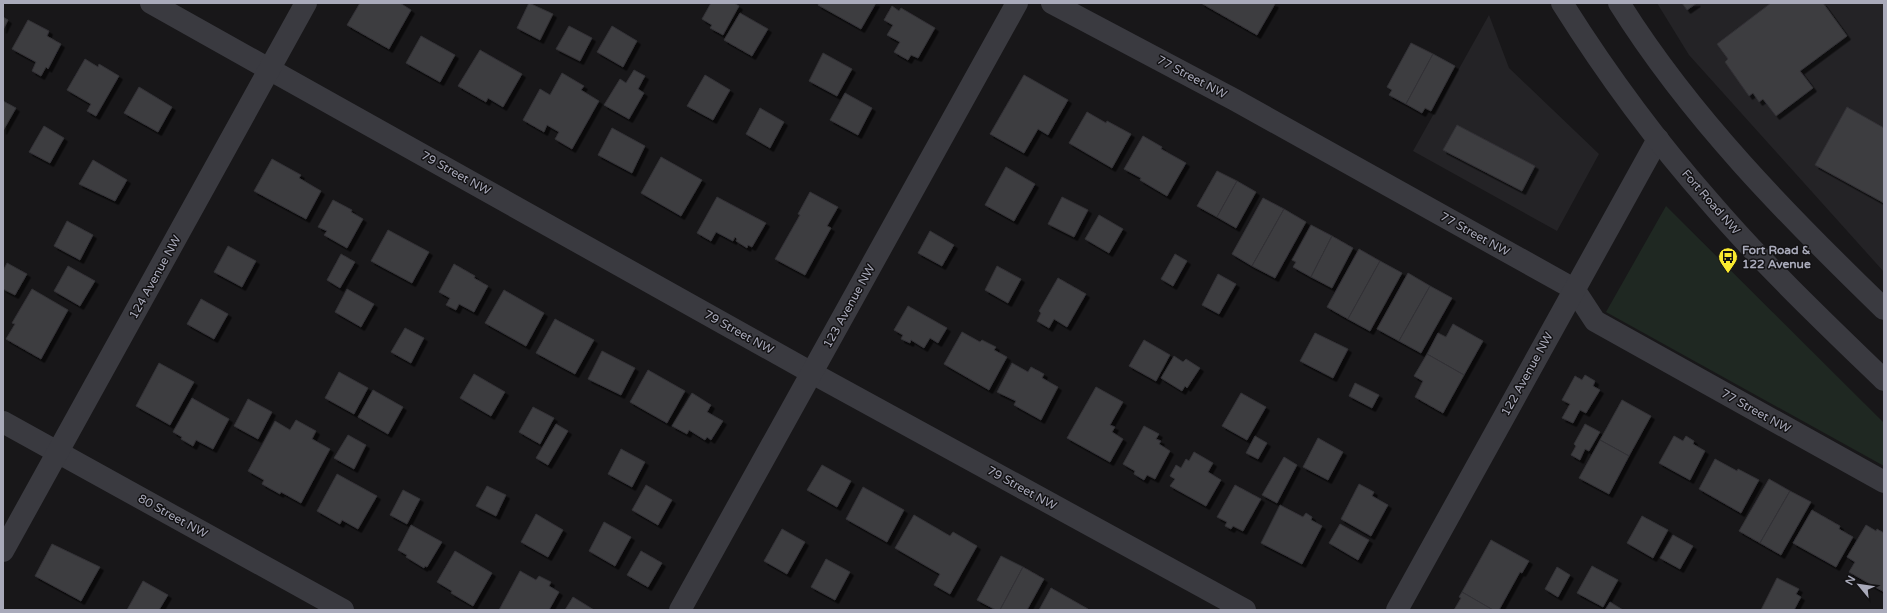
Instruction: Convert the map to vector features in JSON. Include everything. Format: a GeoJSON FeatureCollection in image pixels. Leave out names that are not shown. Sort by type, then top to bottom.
{"type":"FeatureCollection","features":[{"type":"Feature","properties":{"kind":"street","name":"79 Street NW"},"geometry":{"type":"LineString","coordinates":[[151,3],[812,373],[1245,610]]}},
{"type":"Feature","properties":{"kind":"street","name":"124 Avenue NW"},"geometry":{"type":"LineString","coordinates":[[3,551],[306,3]]}},
{"type":"Feature","properties":{"kind":"street","name":"123 Avenue NW"},"geometry":{"type":"LineString","coordinates":[[680,610],[1017,3]]}},
{"type":"Feature","properties":{"kind":"street","name":"77 Street NW"},"geometry":{"type":"LineString","coordinates":[[1052,3],[1235,100],[1574,289],[1594,322],[1884,482]]}},
{"type":"Feature","properties":{"kind":"street","name":"Fort Road NW"},"geometry":{"type":"LineString","coordinates":[[1562,3],[1593,52],[1658,139],[1711,204],[1764,261],[1884,380]]}},
{"type":"Feature","properties":{"kind":"street"},"geometry":{"type":"LineString","coordinates":[[1619,3],[1635,28],[1684,95],[1760,184],[1884,309]]}},
{"type":"Feature","properties":{"kind":"street","name":"122 Avenue NW"},"geometry":{"type":"LineString","coordinates":[[1397,610],[1658,139]]}},
{"type":"Feature","properties":{"kind":"street","name":"80 Street NW"},"geometry":{"type":"LineString","coordinates":[[3,422],[343,610]]}},
{"type":"Feature","properties":{"kind":"shaded area"},"geometry":{"type":"Polygon","coordinates":[[[1657,3],[1884,3],[1884,272],[1689,55],[1657,3]]]}},
{"type":"Feature","properties":{"kind":"shaded area"},"geometry":{"type":"Polygon","coordinates":[[[1489,15],[1509,68],[1599,154],[1557,231],[1413,151],[1489,15]]]}},
{"type":"Feature","properties":{"kind":"shaded area"},"geometry":{"type":"Polygon","coordinates":[[[1666,206],[1884,423],[1884,466],[1606,312],[1666,206]]]}},
{"type":"Feature","properties":{"kind":"building"},"geometry":{"type":"Polygon","coordinates":[[[360,3],[400,3],[411,10],[389,49],[347,25],[360,3]]]}},
{"type":"Feature","properties":{"kind":"building"},"geometry":{"type":"Polygon","coordinates":[[[529,3],[553,14],[540,40],[517,28],[529,3]]]}},
{"type":"Feature","properties":{"kind":"building"},"geometry":{"type":"Polygon","coordinates":[[[711,3],[734,3],[739,6],[723,35],[710,28],[712,25],[702,19],[711,3]]]}},
{"type":"Feature","properties":{"kind":"building"},"geometry":{"type":"Polygon","coordinates":[[[819,3],[876,3],[861,29],[818,5],[819,3]]]}},
{"type":"Feature","properties":{"kind":"building"},"geometry":{"type":"Polygon","coordinates":[[[1201,3],[1272,3],[1275,4],[1257,35],[1201,3]]]}},
{"type":"Feature","properties":{"kind":"building"},"geometry":{"type":"Polygon","coordinates":[[[1682,3],[1697,3],[1687,10],[1682,3]]]}},
{"type":"Feature","properties":{"kind":"building"},"geometry":{"type":"Polygon","coordinates":[[[1771,3],[1823,3],[1847,36],[1800,71],[1813,88],[1776,116],[1763,99],[1759,102],[1753,93],[1749,96],[1725,62],[1728,59],[1717,44],[1771,3]]]}},
{"type":"Feature","properties":{"kind":"building"},"geometry":{"type":"Polygon","coordinates":[[[892,6],[899,11],[901,8],[935,28],[918,58],[911,55],[908,60],[894,52],[900,42],[887,35],[893,25],[884,20],[892,6]]]}},
{"type":"Feature","properties":{"kind":"building"},"geometry":{"type":"Polygon","coordinates":[[[740,13],[768,29],[752,56],[724,40],[740,13]]]}},
{"type":"Feature","properties":{"kind":"building"},"geometry":{"type":"Polygon","coordinates":[[[3,17],[8,20],[3,30],[3,17]]]}},
{"type":"Feature","properties":{"kind":"building"},"geometry":{"type":"Polygon","coordinates":[[[28,20],[49,31],[47,36],[61,44],[48,69],[46,67],[41,76],[32,71],[36,62],[12,49],[28,20]]]}},
{"type":"Feature","properties":{"kind":"building"},"geometry":{"type":"Polygon","coordinates":[[[569,26],[592,38],[580,61],[556,49],[569,26]]]}},
{"type":"Feature","properties":{"kind":"building"},"geometry":{"type":"Polygon","coordinates":[[[612,26],[637,41],[623,67],[597,52],[612,26]]]}},
{"type":"Feature","properties":{"kind":"building"},"geometry":{"type":"Polygon","coordinates":[[[421,36],[455,55],[440,82],[406,63],[421,36]]]}},
{"type":"Feature","properties":{"kind":"building"},"geometry":{"type":"Polygon","coordinates":[[[1411,43],[1433,54],[1406,104],[1389,95],[1392,90],[1387,87],[1411,43]]]}},
{"type":"Feature","properties":{"kind":"building"},"geometry":{"type":"Polygon","coordinates":[[[480,50],[522,74],[503,107],[488,98],[486,102],[458,86],[480,50]]]}},
{"type":"Feature","properties":{"kind":"building"},"geometry":{"type":"Polygon","coordinates":[[[823,53],[852,69],[837,96],[809,81],[823,53]]]}},
{"type":"Feature","properties":{"kind":"building"},"geometry":{"type":"Polygon","coordinates":[[[1433,54],[1455,66],[1431,111],[1425,108],[1422,113],[1406,104],[1433,54]]]}},
{"type":"Feature","properties":{"kind":"building"},"geometry":{"type":"Polygon","coordinates":[[[85,59],[98,67],[99,64],[119,76],[96,116],[87,111],[91,104],[67,90],[85,59]]]}},
{"type":"Feature","properties":{"kind":"building"},"geometry":{"type":"Polygon","coordinates":[[[634,70],[645,76],[638,89],[644,93],[629,119],[604,105],[620,79],[626,83],[634,70]]]}},
{"type":"Feature","properties":{"kind":"building"},"geometry":{"type":"Polygon","coordinates":[[[562,73],[584,86],[581,90],[599,101],[572,149],[555,139],[559,132],[547,125],[544,132],[523,120],[540,89],[550,95],[562,73]]]}},
{"type":"Feature","properties":{"kind":"building"},"geometry":{"type":"Polygon","coordinates":[[[705,75],[730,90],[713,120],[687,106],[705,75]]]}},
{"type":"Feature","properties":{"kind":"building"},"geometry":{"type":"Polygon","coordinates":[[[1024,75],[1068,100],[1048,135],[1038,129],[1024,153],[990,134],[1024,75]]]}},
{"type":"Feature","properties":{"kind":"building"},"geometry":{"type":"Polygon","coordinates":[[[139,87],[172,107],[158,132],[124,113],[139,87]]]}},
{"type":"Feature","properties":{"kind":"building"},"geometry":{"type":"Polygon","coordinates":[[[845,93],[872,108],[858,135],[830,120],[845,93]]]}},
{"type":"Feature","properties":{"kind":"building"},"geometry":{"type":"Polygon","coordinates":[[[3,101],[16,108],[3,131],[3,101]]]}},
{"type":"Feature","properties":{"kind":"building"},"geometry":{"type":"Polygon","coordinates":[[[1847,107],[1884,128],[1884,203],[1815,165],[1847,107]]]}},
{"type":"Feature","properties":{"kind":"building"},"geometry":{"type":"Polygon","coordinates":[[[760,108],[784,122],[770,148],[746,134],[760,108]]]}},
{"type":"Feature","properties":{"kind":"building"},"geometry":{"type":"Polygon","coordinates":[[[1087,112],[1106,123],[1107,121],[1131,134],[1112,168],[1069,143],[1087,112]]]}},
{"type":"Feature","properties":{"kind":"building"},"geometry":{"type":"Polygon","coordinates":[[[1457,125],[1535,166],[1522,191],[1443,150],[1457,125]]]}},
{"type":"Feature","properties":{"kind":"building"},"geometry":{"type":"Polygon","coordinates":[[[44,126],[64,138],[50,163],[29,152],[44,126]]]}},
{"type":"Feature","properties":{"kind":"building"},"geometry":{"type":"Polygon","coordinates":[[[612,128],[645,146],[632,173],[598,155],[612,128]]]}},
{"type":"Feature","properties":{"kind":"building"},"geometry":{"type":"Polygon","coordinates":[[[1143,136],[1162,147],[1161,149],[1186,163],[1167,196],[1140,180],[1141,178],[1124,169],[1143,136]]]}},
{"type":"Feature","properties":{"kind":"building"},"geometry":{"type":"Polygon","coordinates":[[[661,157],[702,180],[681,216],[641,193],[661,157]]]}},
{"type":"Feature","properties":{"kind":"building"},"geometry":{"type":"Polygon","coordinates":[[[272,159],[301,175],[299,178],[321,191],[306,219],[254,191],[272,159]]]}},
{"type":"Feature","properties":{"kind":"building"},"geometry":{"type":"Polygon","coordinates":[[[93,160],[127,180],[115,201],[79,184],[93,160]]]}},
{"type":"Feature","properties":{"kind":"building"},"geometry":{"type":"Polygon","coordinates":[[[1006,167],[1035,184],[1014,221],[985,205],[1006,167]]]}},
{"type":"Feature","properties":{"kind":"building"},"geometry":{"type":"Polygon","coordinates":[[[1217,171],[1237,181],[1217,217],[1197,206],[1217,171]]]}},
{"type":"Feature","properties":{"kind":"building"},"geometry":{"type":"Polygon","coordinates":[[[1237,181],[1256,192],[1236,228],[1217,217],[1237,181]]]}},
{"type":"Feature","properties":{"kind":"building"},"geometry":{"type":"Polygon","coordinates":[[[810,192],[838,207],[827,226],[831,228],[805,275],[775,259],[800,215],[798,214],[810,192]]]}},
{"type":"Feature","properties":{"kind":"building"},"geometry":{"type":"Polygon","coordinates":[[[717,197],[766,223],[752,247],[748,245],[747,248],[736,241],[737,239],[735,237],[733,241],[716,232],[711,241],[697,233],[717,197]]]}},
{"type":"Feature","properties":{"kind":"building"},"geometry":{"type":"Polygon","coordinates":[[[1062,197],[1088,210],[1074,237],[1048,224],[1062,197]]]}},
{"type":"Feature","properties":{"kind":"building"},"geometry":{"type":"Polygon","coordinates":[[[1263,198],[1284,209],[1252,266],[1232,254],[1263,198]]]}},
{"type":"Feature","properties":{"kind":"building"},"geometry":{"type":"Polygon","coordinates":[[[333,200],[352,210],[351,212],[363,219],[347,248],[324,235],[327,231],[318,227],[333,200]]]}},
{"type":"Feature","properties":{"kind":"building"},"geometry":{"type":"Polygon","coordinates":[[[1284,209],[1306,222],[1275,278],[1252,266],[1284,209]]]}},
{"type":"Feature","properties":{"kind":"building"},"geometry":{"type":"Polygon","coordinates":[[[1099,215],[1123,229],[1109,253],[1085,239],[1099,215]]]}},
{"type":"Feature","properties":{"kind":"building"},"geometry":{"type":"Polygon","coordinates":[[[67,221],[93,235],[80,260],[54,246],[67,221]]]}},
{"type":"Feature","properties":{"kind":"building"},"geometry":{"type":"Polygon","coordinates":[[[1311,225],[1332,236],[1311,277],[1293,267],[1296,262],[1292,260],[1311,225]]]}},
{"type":"Feature","properties":{"kind":"building"},"geometry":{"type":"Polygon","coordinates":[[[388,230],[429,252],[412,283],[371,261],[388,230]]]}},
{"type":"Feature","properties":{"kind":"building"},"geometry":{"type":"Polygon","coordinates":[[[930,231],[954,245],[942,266],[918,253],[930,231]]]}},
{"type":"Feature","properties":{"kind":"building"},"geometry":{"type":"Polygon","coordinates":[[[1332,236],[1353,248],[1332,288],[1311,277],[1332,236]]]}},
{"type":"Feature","properties":{"kind":"building"},"geometry":{"type":"Polygon","coordinates":[[[228,246],[256,261],[242,287],[214,272],[228,246]]]}},
{"type":"Feature","properties":{"kind":"building"},"geometry":{"type":"Polygon","coordinates":[[[1359,249],[1380,261],[1348,319],[1327,307],[1359,249]]]}},
{"type":"Feature","properties":{"kind":"building"},"geometry":{"type":"Polygon","coordinates":[[[341,254],[355,262],[340,288],[327,280],[341,254]]]}},
{"type":"Feature","properties":{"kind":"building"},"geometry":{"type":"Polygon","coordinates":[[[1175,254],[1187,261],[1173,286],[1161,279],[1175,254]]]}},
{"type":"Feature","properties":{"kind":"building"},"geometry":{"type":"Polygon","coordinates":[[[1380,261],[1402,273],[1370,331],[1348,319],[1380,261]]]}},
{"type":"Feature","properties":{"kind":"building"},"geometry":{"type":"Polygon","coordinates":[[[7,263],[27,274],[15,295],[3,289],[3,271],[7,263]]]}},
{"type":"Feature","properties":{"kind":"building"},"geometry":{"type":"Polygon","coordinates":[[[454,264],[475,276],[474,278],[488,286],[474,312],[459,304],[456,310],[446,305],[450,298],[439,292],[454,264]]]}},
{"type":"Feature","properties":{"kind":"building"},"geometry":{"type":"Polygon","coordinates":[[[68,266],[95,281],[80,306],[54,291],[68,266]]]}},
{"type":"Feature","properties":{"kind":"building"},"geometry":{"type":"Polygon","coordinates":[[[997,266],[1021,279],[1008,303],[985,290],[997,266]]]}},
{"type":"Feature","properties":{"kind":"building"},"geometry":{"type":"Polygon","coordinates":[[[1408,273],[1430,286],[1399,341],[1377,329],[1408,273]]]}},
{"type":"Feature","properties":{"kind":"building"},"geometry":{"type":"Polygon","coordinates":[[[1218,274],[1236,284],[1219,314],[1202,305],[1218,274]]]}},
{"type":"Feature","properties":{"kind":"building"},"geometry":{"type":"Polygon","coordinates":[[[1058,278],[1086,294],[1067,327],[1054,319],[1049,328],[1037,321],[1041,313],[1039,311],[1058,278]]]}},
{"type":"Feature","properties":{"kind":"building"},"geometry":{"type":"Polygon","coordinates":[[[1430,286],[1452,298],[1421,353],[1399,341],[1430,286]]]}},
{"type":"Feature","properties":{"kind":"building"},"geometry":{"type":"Polygon","coordinates":[[[32,289],[68,310],[41,359],[6,339],[15,324],[12,323],[32,289]]]}},
{"type":"Feature","properties":{"kind":"building"},"geometry":{"type":"Polygon","coordinates":[[[347,289],[374,304],[361,327],[335,312],[347,289]]]}},
{"type":"Feature","properties":{"kind":"building"},"geometry":{"type":"Polygon","coordinates":[[[504,290],[544,313],[526,346],[485,323],[504,290]]]}},
{"type":"Feature","properties":{"kind":"building"},"geometry":{"type":"Polygon","coordinates":[[[201,299],[228,314],[214,339],[187,324],[201,299]]]}},
{"type":"Feature","properties":{"kind":"building"},"geometry":{"type":"Polygon","coordinates":[[[908,306],[947,328],[938,343],[930,338],[924,348],[911,340],[910,343],[901,339],[903,335],[894,330],[908,306]]]}},
{"type":"Feature","properties":{"kind":"building"},"geometry":{"type":"Polygon","coordinates":[[[555,319],[594,340],[575,374],[536,353],[555,319]]]}},
{"type":"Feature","properties":{"kind":"building"},"geometry":{"type":"Polygon","coordinates":[[[1453,324],[1483,341],[1464,375],[1427,354],[1438,333],[1446,337],[1453,324]]]}},
{"type":"Feature","properties":{"kind":"building"},"geometry":{"type":"Polygon","coordinates":[[[405,328],[424,338],[411,363],[391,352],[405,328]]]}},
{"type":"Feature","properties":{"kind":"building"},"geometry":{"type":"Polygon","coordinates":[[[962,332],[980,342],[982,340],[996,347],[994,350],[1007,357],[989,390],[944,364],[962,332]]]}},
{"type":"Feature","properties":{"kind":"building"},"geometry":{"type":"Polygon","coordinates":[[[1315,333],[1348,349],[1333,378],[1300,361],[1315,333]]]}},
{"type":"Feature","properties":{"kind":"building"},"geometry":{"type":"Polygon","coordinates":[[[1144,340],[1170,355],[1156,381],[1129,366],[1144,340]]]}},
{"type":"Feature","properties":{"kind":"building"},"geometry":{"type":"Polygon","coordinates":[[[602,351],[635,368],[621,395],[588,379],[602,351]]]}},
{"type":"Feature","properties":{"kind":"building"},"geometry":{"type":"Polygon","coordinates":[[[1427,354],[1464,375],[1443,413],[1415,397],[1423,381],[1414,376],[1427,354]]]}},
{"type":"Feature","properties":{"kind":"building"},"geometry":{"type":"Polygon","coordinates":[[[1174,356],[1183,362],[1186,359],[1200,368],[1187,388],[1185,386],[1182,391],[1161,378],[1174,356]]]}},
{"type":"Feature","properties":{"kind":"building"},"geometry":{"type":"Polygon","coordinates":[[[159,363],[194,382],[170,425],[136,406],[159,363]]]}},
{"type":"Feature","properties":{"kind":"building"},"geometry":{"type":"Polygon","coordinates":[[[1012,363],[1028,372],[1031,367],[1044,374],[1042,378],[1058,387],[1041,420],[1014,405],[1016,401],[997,392],[1012,363]]]}},
{"type":"Feature","properties":{"kind":"building"},"geometry":{"type":"Polygon","coordinates":[[[648,370],[685,391],[667,423],[630,402],[648,370]]]}},
{"type":"Feature","properties":{"kind":"building"},"geometry":{"type":"Polygon","coordinates":[[[339,372],[368,388],[354,414],[325,398],[339,372]]]}},
{"type":"Feature","properties":{"kind":"building"},"geometry":{"type":"Polygon","coordinates":[[[474,374],[505,392],[491,416],[460,398],[474,374]]]}},
{"type":"Feature","properties":{"kind":"building"},"geometry":{"type":"Polygon","coordinates":[[[1585,375],[1595,381],[1593,386],[1600,390],[1586,413],[1580,410],[1573,423],[1562,418],[1570,404],[1562,400],[1575,376],[1582,380],[1585,375]]]}},
{"type":"Feature","properties":{"kind":"building"},"geometry":{"type":"Polygon","coordinates":[[[1355,383],[1379,395],[1372,408],[1349,396],[1355,383]]]}},
{"type":"Feature","properties":{"kind":"building"},"geometry":{"type":"Polygon","coordinates":[[[1096,387],[1123,402],[1110,425],[1115,427],[1112,432],[1123,439],[1110,462],[1067,438],[1096,387]]]}},
{"type":"Feature","properties":{"kind":"building"},"geometry":{"type":"Polygon","coordinates":[[[373,390],[403,407],[388,434],[358,417],[373,390]]]}},
{"type":"Feature","properties":{"kind":"building"},"geometry":{"type":"Polygon","coordinates":[[[692,393],[711,405],[707,412],[723,421],[711,440],[707,437],[705,440],[689,430],[687,434],[672,426],[692,393]]]}},
{"type":"Feature","properties":{"kind":"building"},"geometry":{"type":"Polygon","coordinates":[[[1241,393],[1266,407],[1247,440],[1222,426],[1241,393]]]}},
{"type":"Feature","properties":{"kind":"building"},"geometry":{"type":"Polygon","coordinates":[[[192,398],[229,419],[213,449],[196,440],[193,446],[173,432],[192,398]]]}},
{"type":"Feature","properties":{"kind":"building"},"geometry":{"type":"Polygon","coordinates":[[[248,399],[272,412],[258,439],[234,426],[248,399]]]}},
{"type":"Feature","properties":{"kind":"building"},"geometry":{"type":"Polygon","coordinates":[[[1622,400],[1651,416],[1629,456],[1600,440],[1622,400]]]}},
{"type":"Feature","properties":{"kind":"building"},"geometry":{"type":"Polygon","coordinates":[[[533,407],[554,418],[540,444],[519,432],[533,407]]]}},
{"type":"Feature","properties":{"kind":"building"},"geometry":{"type":"Polygon","coordinates":[[[296,420],[316,431],[312,439],[330,449],[301,503],[262,484],[264,480],[248,471],[275,421],[290,430],[296,420]]]}},
{"type":"Feature","properties":{"kind":"building"},"geometry":{"type":"Polygon","coordinates":[[[556,424],[568,431],[548,465],[536,458],[556,424]]]}},
{"type":"Feature","properties":{"kind":"building"},"geometry":{"type":"Polygon","coordinates":[[[1585,424],[1600,432],[1589,451],[1585,449],[1580,460],[1571,455],[1576,446],[1574,444],[1585,424]]]}},
{"type":"Feature","properties":{"kind":"building"},"geometry":{"type":"Polygon","coordinates":[[[1144,426],[1159,434],[1156,439],[1161,441],[1159,444],[1170,451],[1155,479],[1147,475],[1144,480],[1134,474],[1135,471],[1123,464],[1144,426]]]}},
{"type":"Feature","properties":{"kind":"building"},"geometry":{"type":"Polygon","coordinates":[[[348,435],[366,445],[354,469],[334,458],[348,435]]]}},
{"type":"Feature","properties":{"kind":"building"},"geometry":{"type":"Polygon","coordinates":[[[1255,436],[1267,443],[1258,459],[1246,453],[1255,436]]]}},
{"type":"Feature","properties":{"kind":"building"},"geometry":{"type":"Polygon","coordinates":[[[1674,436],[1683,441],[1686,436],[1694,441],[1693,444],[1705,451],[1690,480],[1659,463],[1674,436]]]}},
{"type":"Feature","properties":{"kind":"building"},"geometry":{"type":"Polygon","coordinates":[[[1318,438],[1343,452],[1328,480],[1303,467],[1318,438]]]}},
{"type":"Feature","properties":{"kind":"building"},"geometry":{"type":"Polygon","coordinates":[[[1600,440],[1629,456],[1609,494],[1579,478],[1600,440]]]}},
{"type":"Feature","properties":{"kind":"building"},"geometry":{"type":"Polygon","coordinates":[[[621,449],[645,462],[632,487],[608,474],[621,449]]]}},
{"type":"Feature","properties":{"kind":"building"},"geometry":{"type":"Polygon","coordinates":[[[1194,452],[1213,463],[1208,472],[1221,480],[1206,506],[1170,486],[1175,479],[1170,476],[1176,465],[1181,468],[1186,459],[1189,461],[1194,452]]]}},
{"type":"Feature","properties":{"kind":"building"},"geometry":{"type":"Polygon","coordinates":[[[1284,457],[1297,465],[1277,503],[1262,495],[1284,457]]]}},
{"type":"Feature","properties":{"kind":"building"},"geometry":{"type":"Polygon","coordinates":[[[1715,459],[1737,471],[1738,469],[1759,480],[1741,513],[1699,489],[1715,459]]]}},
{"type":"Feature","properties":{"kind":"building"},"geometry":{"type":"Polygon","coordinates":[[[822,465],[851,481],[837,507],[807,490],[822,465]]]}},
{"type":"Feature","properties":{"kind":"building"},"geometry":{"type":"Polygon","coordinates":[[[337,474],[377,496],[358,529],[342,520],[340,524],[317,511],[337,474]]]}},
{"type":"Feature","properties":{"kind":"building"},"geometry":{"type":"Polygon","coordinates":[[[1769,479],[1790,491],[1760,543],[1739,531],[1769,479]]]}},
{"type":"Feature","properties":{"kind":"building"},"geometry":{"type":"Polygon","coordinates":[[[1359,484],[1374,492],[1372,496],[1388,505],[1371,536],[1341,519],[1359,484]]]}},
{"type":"Feature","properties":{"kind":"building"},"geometry":{"type":"Polygon","coordinates":[[[646,485],[672,500],[658,525],[632,510],[646,485]]]}},
{"type":"Feature","properties":{"kind":"building"},"geometry":{"type":"Polygon","coordinates":[[[1235,485],[1261,499],[1243,531],[1233,526],[1231,529],[1225,526],[1227,522],[1217,517],[1235,485]]]}},
{"type":"Feature","properties":{"kind":"building"},"geometry":{"type":"Polygon","coordinates":[[[487,486],[506,495],[496,516],[476,506],[487,486]]]}},
{"type":"Feature","properties":{"kind":"building"},"geometry":{"type":"Polygon","coordinates":[[[863,487],[904,510],[887,542],[846,519],[863,487]]]}},
{"type":"Feature","properties":{"kind":"building"},"geometry":{"type":"Polygon","coordinates":[[[403,490],[420,499],[407,524],[390,515],[403,490]]]}},
{"type":"Feature","properties":{"kind":"building"},"geometry":{"type":"Polygon","coordinates":[[[1790,491],[1811,502],[1781,555],[1760,543],[1790,491]]]}},
{"type":"Feature","properties":{"kind":"building"},"geometry":{"type":"Polygon","coordinates":[[[1280,505],[1303,517],[1306,513],[1312,517],[1311,520],[1322,526],[1302,564],[1261,543],[1280,505]]]}},
{"type":"Feature","properties":{"kind":"building"},"geometry":{"type":"Polygon","coordinates":[[[1812,510],[1840,526],[1839,529],[1853,537],[1836,567],[1793,543],[1812,510]]]}},
{"type":"Feature","properties":{"kind":"building"},"geometry":{"type":"Polygon","coordinates":[[[536,514],[563,530],[548,557],[521,542],[536,514]]]}},
{"type":"Feature","properties":{"kind":"building"},"geometry":{"type":"Polygon","coordinates":[[[914,515],[950,536],[953,532],[977,546],[950,594],[934,585],[940,574],[895,548],[914,515]]]}},
{"type":"Feature","properties":{"kind":"building"},"geometry":{"type":"Polygon","coordinates":[[[1642,516],[1668,530],[1653,558],[1627,543],[1642,516]]]}},
{"type":"Feature","properties":{"kind":"building"},"geometry":{"type":"Polygon","coordinates":[[[604,522],[631,537],[615,566],[589,551],[604,522]]]}},
{"type":"Feature","properties":{"kind":"building"},"geometry":{"type":"Polygon","coordinates":[[[1340,524],[1369,540],[1358,560],[1329,543],[1340,524]]]}},
{"type":"Feature","properties":{"kind":"building"},"geometry":{"type":"Polygon","coordinates":[[[411,525],[442,542],[427,567],[425,566],[424,568],[406,557],[407,555],[398,550],[411,525]]]}},
{"type":"Feature","properties":{"kind":"building"},"geometry":{"type":"Polygon","coordinates":[[[1866,525],[1876,531],[1877,529],[1884,533],[1884,592],[1849,572],[1855,562],[1847,557],[1866,525]]]}},
{"type":"Feature","properties":{"kind":"building"},"geometry":{"type":"Polygon","coordinates":[[[782,529],[805,542],[787,574],[764,561],[782,529]]]}},
{"type":"Feature","properties":{"kind":"building"},"geometry":{"type":"Polygon","coordinates":[[[1673,535],[1693,546],[1680,569],[1660,558],[1673,535]]]}},
{"type":"Feature","properties":{"kind":"building"},"geometry":{"type":"Polygon","coordinates":[[[1491,540],[1529,561],[1522,573],[1520,572],[1499,610],[1493,610],[1462,592],[1491,540]]]}},
{"type":"Feature","properties":{"kind":"building"},"geometry":{"type":"Polygon","coordinates":[[[52,544],[100,567],[81,601],[35,576],[52,544]]]}},
{"type":"Feature","properties":{"kind":"building"},"geometry":{"type":"Polygon","coordinates":[[[455,551],[492,573],[473,606],[451,593],[452,591],[437,582],[455,551]]]}},
{"type":"Feature","properties":{"kind":"building"},"geometry":{"type":"Polygon","coordinates":[[[641,551],[662,563],[648,587],[627,575],[641,551]]]}},
{"type":"Feature","properties":{"kind":"building"},"geometry":{"type":"Polygon","coordinates":[[[1001,556],[1023,567],[1000,610],[996,610],[977,600],[1001,556]]]}},
{"type":"Feature","properties":{"kind":"building"},"geometry":{"type":"Polygon","coordinates":[[[826,559],[850,572],[835,600],[811,587],[826,559]]]}},
{"type":"Feature","properties":{"kind":"building"},"geometry":{"type":"Polygon","coordinates":[[[1592,566],[1618,580],[1603,607],[1577,593],[1592,566]]]}},
{"type":"Feature","properties":{"kind":"building"},"geometry":{"type":"Polygon","coordinates":[[[1023,567],[1044,579],[1027,610],[1000,610],[1023,567]]]}},
{"type":"Feature","properties":{"kind":"building"},"geometry":{"type":"Polygon","coordinates":[[[1557,567],[1570,575],[1558,597],[1545,589],[1557,567]]]}},
{"type":"Feature","properties":{"kind":"building"},"geometry":{"type":"Polygon","coordinates":[[[520,571],[536,580],[539,576],[551,582],[549,586],[559,592],[549,610],[499,610],[520,571]]]}},
{"type":"Feature","properties":{"kind":"building"},"geometry":{"type":"Polygon","coordinates":[[[1777,578],[1799,589],[1796,594],[1801,597],[1794,610],[1761,610],[1777,578]]]}},
{"type":"Feature","properties":{"kind":"building"},"geometry":{"type":"Polygon","coordinates":[[[143,581],[168,595],[159,610],[127,610],[143,581]]]}},
{"type":"Feature","properties":{"kind":"building"},"geometry":{"type":"Polygon","coordinates":[[[1051,588],[1088,609],[1088,610],[1039,610],[1051,588]]]}},
{"type":"Feature","properties":{"kind":"building"},"geometry":{"type":"Polygon","coordinates":[[[1462,592],[1493,610],[1454,610],[1461,598],[1459,597],[1462,592]]]}},
{"type":"Feature","properties":{"kind":"building"},"geometry":{"type":"Polygon","coordinates":[[[573,597],[594,610],[565,610],[573,597]]]}},
{"type":"Feature","properties":{"kind":"building"},"geometry":{"type":"Polygon","coordinates":[[[1610,602],[1623,610],[1605,610],[1610,602]]]}},
{"type":"Feature","properties":{"kind":"place","name":"Fort Road & 122 Avenue"},"geometry":{"type":"Point","coordinates":[1728,274]}}]}
